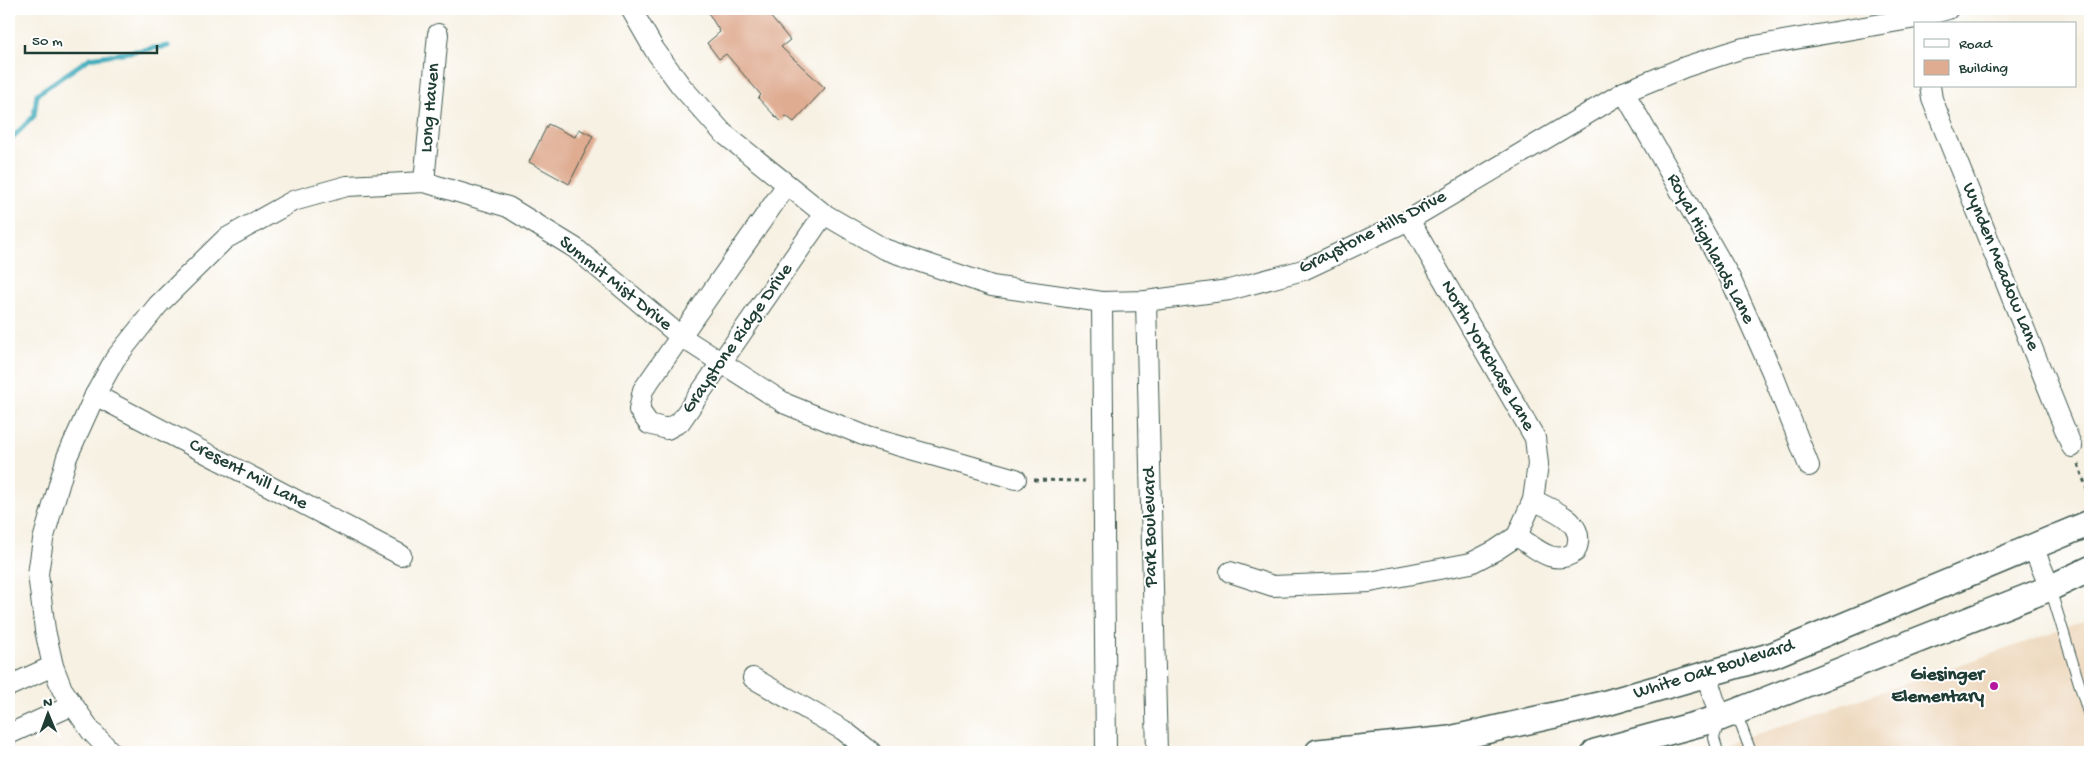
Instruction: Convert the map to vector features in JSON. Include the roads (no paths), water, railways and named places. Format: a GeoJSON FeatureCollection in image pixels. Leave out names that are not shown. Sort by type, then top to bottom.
{"type":"FeatureCollection","features":[{"type":"Feature","properties":{"kind":"street","name":"Graystone Hills Drive"},"geometry":{"type":"LineString","coordinates":[[631,9],[654,49],[723,134],[786,186],[824,214],[884,249],[992,286],[1102,302],[1146,301],[1228,290],[1303,270],[1408,220],[1624,92],[1685,66],[1743,48],[1917,21],[1948,9]]}},
{"type":"Feature","properties":{"kind":"street","name":"Long Haven"},"geometry":{"type":"LineString","coordinates":[[424,182],[438,34]]}},
{"type":"Feature","properties":{"kind":"street","name":"Wynden Meadow Lane"},"geometry":{"type":"LineString","coordinates":[[1930,88],[1932,100],[2072,447]]}},
{"type":"Feature","properties":{"kind":"street","name":"Royal Highlands Lane"},"geometry":{"type":"LineString","coordinates":[[1624,92],[1730,278],[1772,372],[1809,466]]}},
{"type":"Feature","properties":{"kind":"street","name":"Summit Mist Drive"},"geometry":{"type":"LineString","coordinates":[[111,752],[91,731],[62,689],[53,666],[45,630],[38,574],[42,540],[67,457],[95,395],[115,359],[158,305],[225,239],[293,201],[347,186],[424,182],[508,207],[575,248],[680,336],[722,361],[786,404],[868,437],[1016,479]]}},
{"type":"Feature","properties":{"kind":"street","name":"Graystone Ridge Drive"},"geometry":{"type":"LineString","coordinates":[[786,186],[643,390],[639,410],[649,424],[667,429],[680,422],[824,214]]}},
{"type":"Feature","properties":{"kind":"street","name":"North Yorkchase Lane"},"geometry":{"type":"LineString","coordinates":[[1408,220],[1534,438],[1538,464],[1533,500],[1517,536]]}},
{"type":"Feature","properties":{"kind":"street","name":"Park Boulevard"},"geometry":{"type":"LineString","coordinates":[[1146,301],[1157,752]]}},
{"type":"Feature","properties":{"kind":"street"},"geometry":{"type":"LineString","coordinates":[[1102,302],[1106,752]]}},
{"type":"Feature","properties":{"kind":"street","name":"Cresent Mill Lane"},"geometry":{"type":"LineString","coordinates":[[95,395],[401,555]]}},
{"type":"Feature","properties":{"kind":"street"},"geometry":{"type":"LineString","coordinates":[[1230,572],[1273,586],[1370,582],[1470,563],[1496,550],[1517,536],[1549,557],[1559,559],[1575,552],[1579,544],[1574,524],[1560,513],[1533,500]]}},
{"type":"Feature","properties":{"kind":"street","name":"White Oak Boulevard"},"geometry":{"type":"LineString","coordinates":[[1318,752],[1376,749],[1450,739],[1603,704],[1773,655],[2090,523]]}},
{"type":"Feature","properties":{"kind":"street"},"geometry":{"type":"LineString","coordinates":[[2033,547],[2050,588]]}},
{"type":"Feature","properties":{"kind":"street"},"geometry":{"type":"LineString","coordinates":[[1595,752],[1720,718],[2050,588],[2090,569]]}},
{"type":"Feature","properties":{"kind":"street"},"geometry":{"type":"LineString","coordinates":[[9,686],[53,666]]}},
{"type":"Feature","properties":{"kind":"street"},"geometry":{"type":"LineString","coordinates":[[1706,674],[1720,718]]}},
{"type":"Feature","properties":{"kind":"street"},"geometry":{"type":"LineString","coordinates":[[753,678],[843,730],[871,752]]}},
{"type":"Feature","properties":{"kind":"street"},"geometry":{"type":"LineString","coordinates":[[9,734],[73,705]]}},
{"type":"Feature","properties":{"kind":"lane"},"geometry":{"type":"LineString","coordinates":[[2050,588],[2090,720]]}},
{"type":"Feature","properties":{"kind":"lane"},"geometry":{"type":"LineString","coordinates":[[1718,752],[1714,738],[1720,718],[1740,723],[1751,752]]}},
{"type":"Feature","properties":{"kind":"waterway"},"geometry":{"type":"LineString","coordinates":[[9,141],[34,116],[37,94],[90,58],[168,46]]}},
{"type":"Feature","properties":{"kind":"place","name":"Giesinger Elementary"},"geometry":{"type":"Point","coordinates":[1994,686]}}]}
